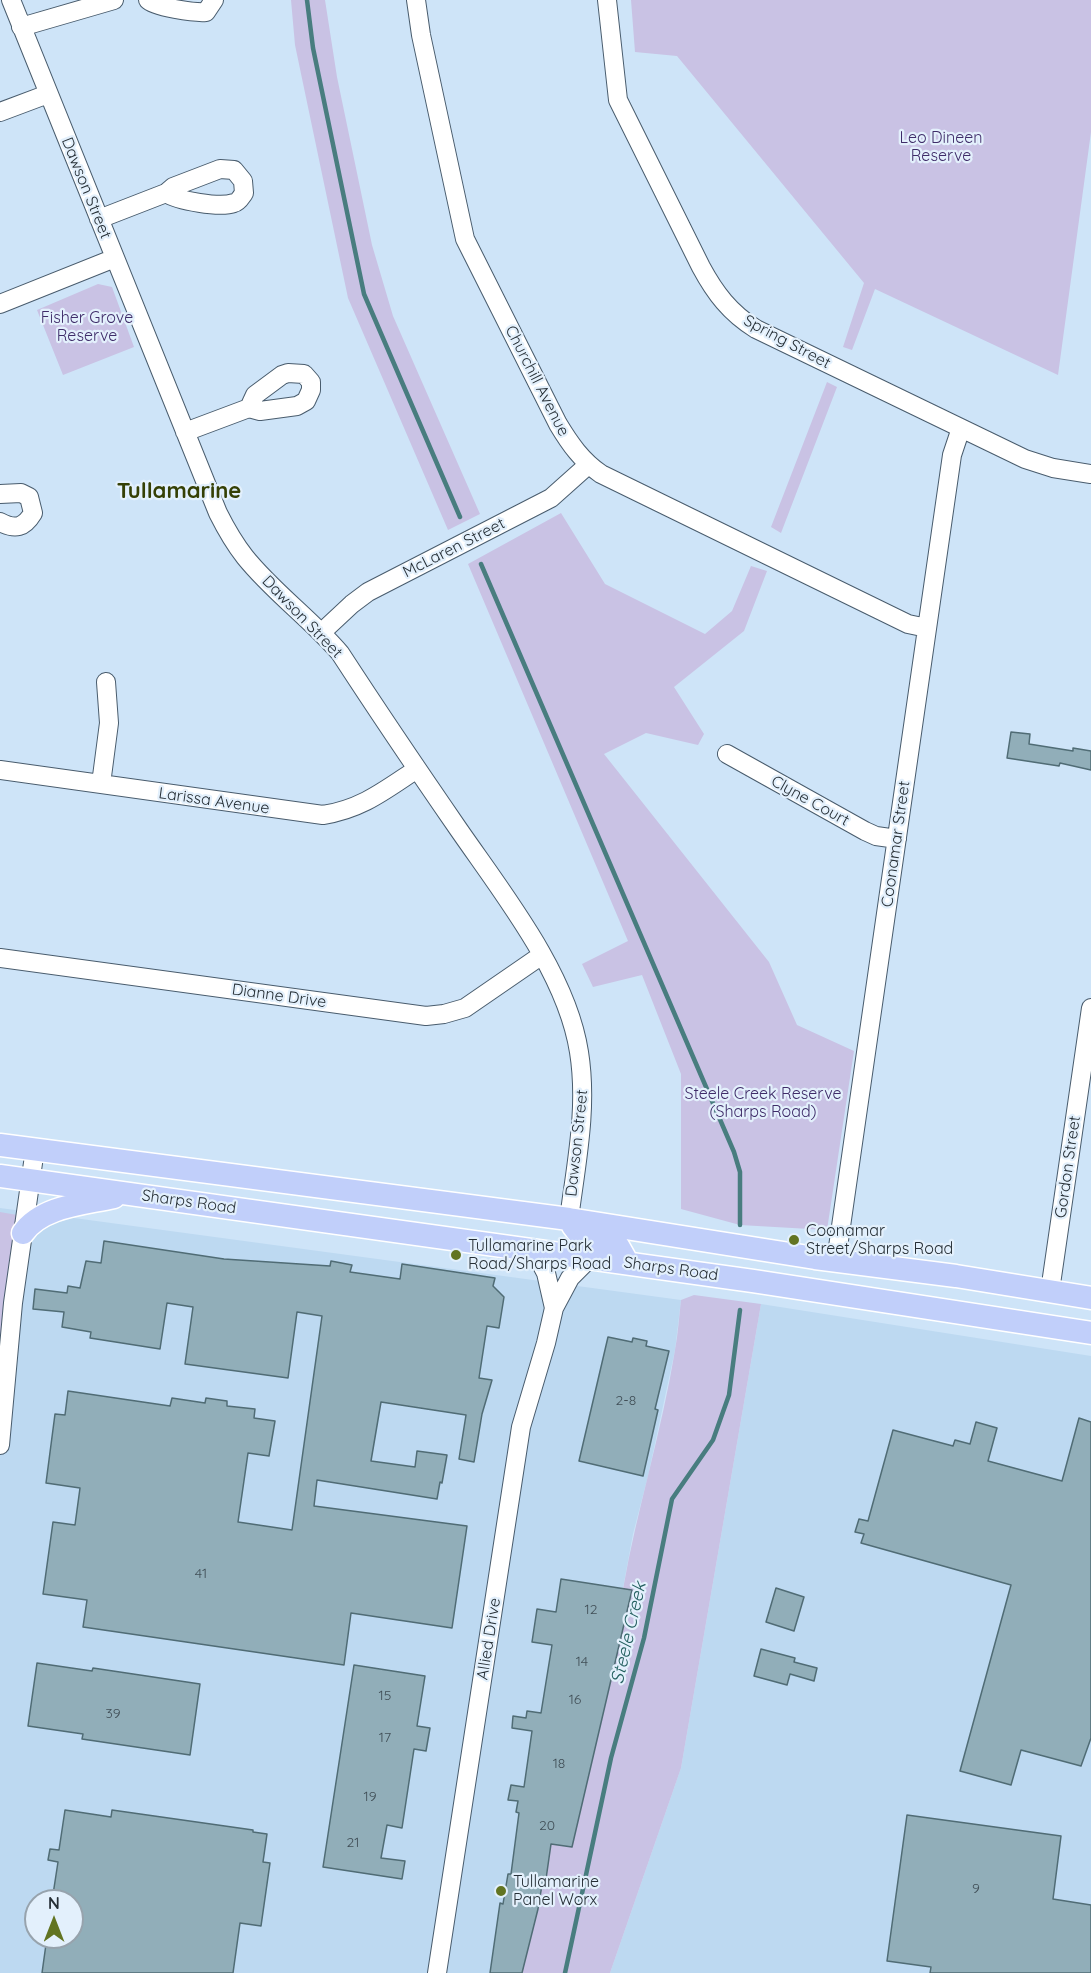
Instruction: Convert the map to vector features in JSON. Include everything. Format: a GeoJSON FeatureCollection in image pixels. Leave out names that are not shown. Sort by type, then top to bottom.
{"type":"FeatureCollection","features":[{"type":"Feature","properties":{"kind":"main road","name":"Sharps Road"},"geometry":{"type":"LineString","coordinates":[[1,1149],[35,1149],[568,1219],[836,1261],[956,1276],[1091,1299]]}},
{"type":"Feature","properties":{"kind":"main road","name":"Sharps Road"},"geometry":{"type":"LineString","coordinates":[[0,1176],[628,1263],[952,1310],[1091,1333]]}},
{"type":"Feature","properties":{"kind":"main road"},"geometry":{"type":"LineString","coordinates":[[22,1233],[34,1220],[52,1211],[127,1194]]}},
{"type":"Feature","properties":{"kind":"main road"},"geometry":{"type":"LineString","coordinates":[[568,1219],[585,1241],[618,1246],[628,1263]]}},
{"type":"Feature","properties":{"kind":"main road"},"geometry":{"type":"LineString","coordinates":[[952,1310],[956,1276]]}},
{"type":"Feature","properties":{"kind":"street","name":"Dawson Street"},"geometry":{"type":"LineString","coordinates":[[11,0],[218,513],[231,538],[246,558],[322,632],[340,653],[542,955],[564,996],[579,1051],[583,1087],[582,1122],[568,1219]]}},
{"type":"Feature","properties":{"kind":"street"},"geometry":{"type":"LineString","coordinates":[[21,27],[114,0]]}},
{"type":"Feature","properties":{"kind":"street"},"geometry":{"type":"LineString","coordinates":[[148,0],[152,4],[194,13],[206,12],[214,0]]}},
{"type":"Feature","properties":{"kind":"street","name":"Churchill Avenue"},"geometry":{"type":"LineString","coordinates":[[416,0],[421,35],[465,239],[568,441],[588,465],[601,474],[908,624],[927,628]]}},
{"type":"Feature","properties":{"kind":"street","name":"Spring Street"},"geometry":{"type":"LineString","coordinates":[[607,0],[618,100],[701,267],[722,302],[756,329],[1040,465],[1091,474]]}},
{"type":"Feature","properties":{"kind":"street"},"geometry":{"type":"LineString","coordinates":[[0,112],[48,94]]}},
{"type":"Feature","properties":{"kind":"street"},"geometry":{"type":"LineString","coordinates":[[99,219],[166,194]]}},
{"type":"Feature","properties":{"kind":"street"},"geometry":{"type":"LineString","coordinates":[[0,304],[115,258]]}},
{"type":"Feature","properties":{"kind":"street"},"geometry":{"type":"LineString","coordinates":[[185,432],[249,408]]}},
{"type":"Feature","properties":{"kind":"street","name":"Coonamar Street"},"geometry":{"type":"LineString","coordinates":[[836,1261],[952,455],[961,428]]}},
{"type":"Feature","properties":{"kind":"street","name":"McLaren Street"},"geometry":{"type":"LineString","coordinates":[[322,632],[368,592],[551,498],[588,465]]}},
{"type":"Feature","properties":{"kind":"street"},"geometry":{"type":"LineString","coordinates":[[0,494],[21,493],[29,497],[33,513],[19,528],[0,522]]}},
{"type":"Feature","properties":{"kind":"street"},"geometry":{"type":"LineString","coordinates":[[101,784],[109,723],[106,682]]}},
{"type":"Feature","properties":{"kind":"street","name":"Clyne Court"},"geometry":{"type":"LineString","coordinates":[[727,754],[865,831],[876,836],[897,839]]}},
{"type":"Feature","properties":{"kind":"street","name":"Larissa Avenue"},"geometry":{"type":"LineString","coordinates":[[0,770],[323,815],[342,812],[364,804],[417,769]]}},
{"type":"Feature","properties":{"kind":"street","name":"Dianne Drive"},"geometry":{"type":"LineString","coordinates":[[0,958],[426,1016],[465,1008],[542,955]]}},
{"type":"Feature","properties":{"kind":"street","name":"Gordon Street"},"geometry":{"type":"LineString","coordinates":[[1050,1292],[1091,1008]]}},
{"type":"Feature","properties":{"kind":"street"},"geometry":{"type":"LineString","coordinates":[[0,1444],[7,1355],[35,1149]]}},
{"type":"Feature","properties":{"kind":"street","name":"Allied Drive"},"geometry":{"type":"LineString","coordinates":[[534,1250],[546,1273],[554,1308]]}},
{"type":"Feature","properties":{"kind":"street","name":"Allied Drive"},"geometry":{"type":"LineString","coordinates":[[438,1973],[520,1433],[554,1308],[570,1278],[590,1258]]}},
{"type":"Feature","properties":{"kind":"shaded area"},"geometry":{"type":"Polygon","coordinates":[[[0,1208],[681,1300],[675,1350],[623,1588],[631,1590],[572,1847],[551,1844],[546,1879],[543,1879],[523,1973],[0,1973],[0,1208]]]}},
{"type":"Feature","properties":{"kind":"shaded area"},"geometry":{"type":"Polygon","coordinates":[[[761,1304],[1091,1356],[1091,1973],[610,1973],[681,1768],[761,1304]]]}},
{"type":"Feature","properties":{"kind":"green space"},"geometry":{"type":"Polygon","coordinates":[[[291,0],[325,0],[337,77],[372,245],[393,316],[480,514],[448,530],[348,298],[295,45],[291,0]]]}},
{"type":"Feature","properties":{"kind":"green space","name":"Leo Dineen Reserve"},"geometry":{"type":"Polygon","coordinates":[[[631,0],[1091,0],[1091,132],[1058,375],[875,289],[852,350],[843,347],[864,283],[677,56],[635,52],[631,0]]]}},
{"type":"Feature","properties":{"kind":"green space","name":"Fisher Grove Reserve"},"geometry":{"type":"Polygon","coordinates":[[[98,284],[112,287],[134,347],[63,375],[37,310],[98,284]]]}},
{"type":"Feature","properties":{"kind":"green space"},"geometry":{"type":"Polygon","coordinates":[[[827,382],[837,387],[781,533],[771,527],[827,382]]]}},
{"type":"Feature","properties":{"kind":"green space","name":"Steele Creek Reserve (Sharps Road)"},"geometry":{"type":"Polygon","coordinates":[[[561,513],[605,584],[705,634],[732,611],[751,566],[767,571],[744,631],[674,687],[704,734],[698,745],[646,733],[604,754],[769,962],[797,1025],[854,1051],[827,1230],[740,1225],[681,1209],[681,1074],[642,975],[593,987],[582,964],[628,941],[468,564],[561,513]]]}},
{"type":"Feature","properties":{"kind":"green space"},"geometry":{"type":"Polygon","coordinates":[[[0,1212],[17,1215],[0,1341],[0,1212]]]}},
{"type":"Feature","properties":{"kind":"green space"},"geometry":{"type":"Polygon","coordinates":[[[694,1295],[761,1304],[681,1768],[610,1973],[522,1973],[543,1879],[546,1879],[551,1844],[572,1847],[631,1590],[623,1589],[670,1380],[681,1300],[694,1295]]]}},
{"type":"Feature","properties":{"kind":"building"},"geometry":{"type":"Polygon","coordinates":[[[1011,732],[1030,734],[1029,744],[1073,751],[1073,748],[1091,751],[1091,770],[1060,763],[1059,766],[1007,758],[1011,732]]]}},
{"type":"Feature","properties":{"kind":"building"},"geometry":{"type":"Polygon","coordinates":[[[104,1241],[224,1259],[330,1266],[331,1261],[352,1265],[350,1272],[400,1279],[402,1264],[495,1278],[493,1286],[504,1297],[499,1328],[487,1326],[479,1378],[492,1380],[482,1414],[474,1462],[459,1459],[466,1415],[381,1402],[371,1461],[415,1467],[417,1451],[447,1455],[437,1499],[317,1480],[314,1506],[467,1526],[452,1628],[351,1613],[344,1665],[83,1627],[87,1600],[43,1594],[53,1522],[75,1525],[80,1488],[46,1483],[55,1414],[65,1415],[68,1391],[170,1406],[172,1398],[205,1403],[206,1398],[227,1401],[227,1406],[255,1409],[254,1418],[275,1421],[269,1456],[248,1453],[238,1522],[292,1530],[322,1316],[297,1312],[288,1378],[185,1364],[193,1307],[167,1303],[160,1349],[90,1338],[91,1332],[62,1327],[64,1312],[33,1309],[35,1289],[67,1293],[68,1286],[80,1288],[86,1261],[101,1263],[104,1241]]]}},
{"type":"Feature","properties":{"kind":"building"},"geometry":{"type":"Polygon","coordinates":[[[608,1337],[632,1342],[633,1338],[647,1341],[646,1346],[669,1351],[655,1409],[658,1410],[643,1476],[579,1461],[608,1337]]]}},
{"type":"Feature","properties":{"kind":"building"},"geometry":{"type":"Polygon","coordinates":[[[1079,1418],[1091,1422],[1091,1738],[1081,1766],[1021,1750],[1011,1785],[960,1771],[1011,1585],[861,1543],[864,1534],[855,1532],[859,1519],[868,1521],[893,1430],[953,1446],[955,1440],[970,1444],[976,1422],[997,1428],[988,1461],[1062,1481],[1079,1418]]]}},
{"type":"Feature","properties":{"kind":"building"},"geometry":{"type":"Polygon","coordinates":[[[561,1579],[632,1590],[572,1847],[551,1844],[546,1879],[543,1879],[522,1973],[490,1973],[500,1903],[503,1904],[508,1874],[511,1874],[519,1813],[516,1812],[518,1801],[508,1800],[511,1785],[524,1787],[532,1731],[512,1728],[513,1716],[526,1718],[527,1711],[541,1713],[552,1645],[532,1642],[537,1609],[556,1612],[561,1579]]]}},
{"type":"Feature","properties":{"kind":"building"},"geometry":{"type":"Polygon","coordinates":[[[776,1588],[804,1597],[794,1631],[766,1622],[776,1588]]]}},
{"type":"Feature","properties":{"kind":"building"},"geometry":{"type":"Polygon","coordinates":[[[761,1649],[795,1658],[794,1662],[817,1668],[814,1681],[790,1674],[787,1685],[754,1676],[761,1649]]]}},
{"type":"Feature","properties":{"kind":"building"},"geometry":{"type":"Polygon","coordinates":[[[37,1663],[92,1671],[93,1668],[200,1684],[190,1755],[82,1739],[83,1734],[28,1726],[37,1663]]]}},
{"type":"Feature","properties":{"kind":"building"},"geometry":{"type":"Polygon","coordinates":[[[354,1665],[425,1676],[417,1726],[430,1728],[426,1751],[414,1749],[402,1828],[387,1825],[381,1858],[405,1861],[402,1879],[323,1867],[354,1665]]]}},
{"type":"Feature","properties":{"kind":"building"},"geometry":{"type":"Polygon","coordinates":[[[65,1810],[111,1817],[112,1810],[253,1830],[253,1832],[267,1834],[263,1862],[270,1863],[261,1926],[240,1923],[233,1973],[42,1973],[45,1949],[84,1949],[84,1889],[54,1889],[58,1862],[48,1860],[50,1849],[59,1850],[65,1810]]]}},
{"type":"Feature","properties":{"kind":"building"},"geometry":{"type":"Polygon","coordinates":[[[907,1815],[1061,1836],[1053,1899],[1091,1905],[1091,1973],[930,1973],[931,1967],[887,1961],[907,1815]]]}},
{"type":"Feature","properties":{"kind":"waterway"},"geometry":{"type":"LineString","coordinates":[[307,0],[313,48],[364,294],[460,517]]}},
{"type":"Feature","properties":{"kind":"waterway"},"geometry":{"type":"LineString","coordinates":[[481,564],[734,1152],[740,1172],[740,1225]]}},
{"type":"Feature","properties":{"kind":"waterway","name":"Steele Creek"},"geometry":{"type":"LineString","coordinates":[[565,1973],[611,1758],[644,1638],[672,1499],[713,1440],[729,1395],[740,1310]]}},
{"type":"Feature","properties":{"kind":"place","name":"Coonamar Street/Sharps Road"},"geometry":{"type":"Point","coordinates":[794,1240]}},
{"type":"Feature","properties":{"kind":"place","name":"Tullamarine Park Road/Sharps Road"},"geometry":{"type":"Point","coordinates":[456,1255]}},
{"type":"Feature","properties":{"kind":"place","name":"Tullamarine Panel Worx"},"geometry":{"type":"Point","coordinates":[501,1891]}},
{"type":"Feature","properties":{"kind":"district","name":"Tullamarine"},"geometry":{"type":"Point","coordinates":[179,491]}}]}
